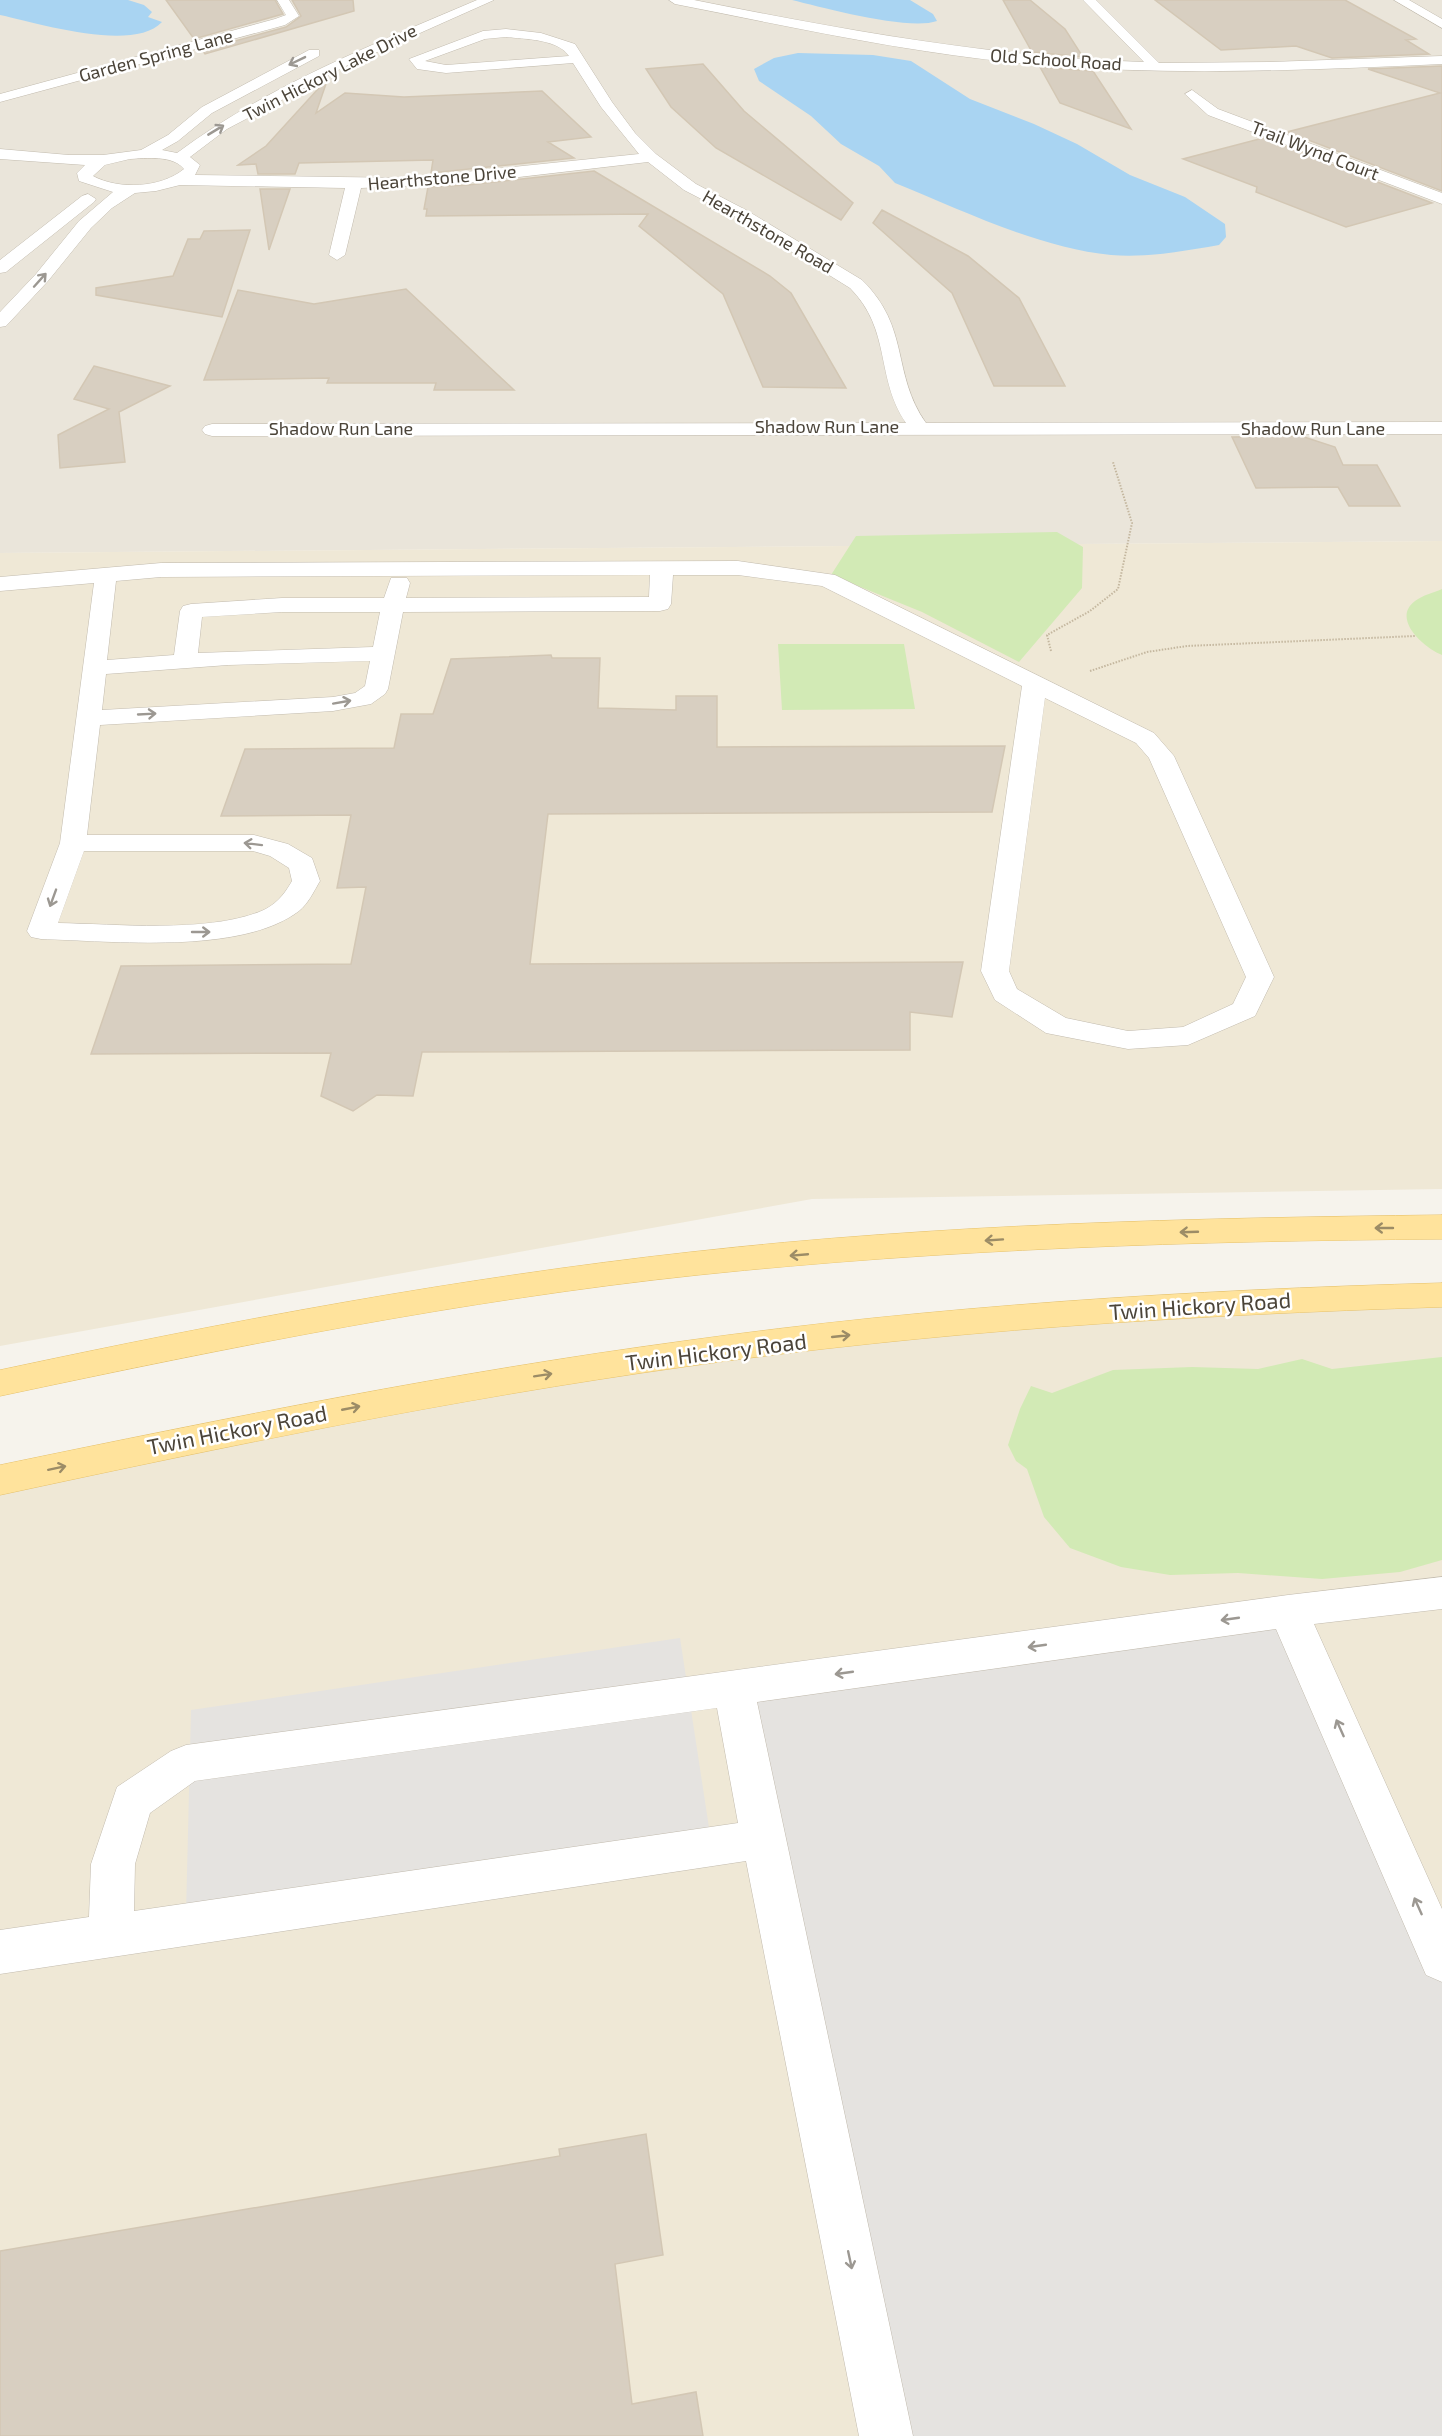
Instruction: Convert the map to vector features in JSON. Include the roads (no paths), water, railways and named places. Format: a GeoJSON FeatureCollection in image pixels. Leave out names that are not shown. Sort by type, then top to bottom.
{"type":"FeatureCollection","features":[{"type":"Feature","properties":{"kind":"main road"},"geometry":{"type":"LineString","coordinates":[[0,1383],[303,1322],[591,1275],[775,1257],[1011,1239],[1298,1229],[1442,1227]]}},
{"type":"Feature","properties":{"kind":"main road","name":"Twin Hickory Road"},"geometry":{"type":"LineString","coordinates":[[0,1480],[226,1431],[429,1393],[751,1346],[1034,1317],[1224,1303],[1442,1295]]}},
{"type":"Feature","properties":{"kind":"street","name":"Garden Spring Lane"},"geometry":{"type":"LineString","coordinates":[[0,98],[280,22],[292,16],[283,0]]}},
{"type":"Feature","properties":{"kind":"street","name":"Twin Hickory Lake Drive"},"geometry":{"type":"LineString","coordinates":[[179,158],[184,152],[222,126],[341,63],[488,0]]}},
{"type":"Feature","properties":{"kind":"street","name":"Old School Road"},"geometry":{"type":"LineString","coordinates":[[675,0],[803,25],[984,55],[1155,66],[1244,68],[1442,60]]}},
{"type":"Feature","properties":{"kind":"street"},"geometry":{"type":"LineString","coordinates":[[1089,0],[1155,66]]}},
{"type":"Feature","properties":{"kind":"street"},"geometry":{"type":"LineString","coordinates":[[1400,0],[1442,24]]}},
{"type":"Feature","properties":{"kind":"street","name":"Hearthstone Road"},"geometry":{"type":"LineString","coordinates":[[577,58],[446,69],[422,66],[416,59],[483,35],[506,33],[541,37],[570,47],[612,112],[651,157],[690,187],[740,213],[856,284],[873,298],[884,317],[903,402],[919,427]]}},
{"type":"Feature","properties":{"kind":"street","name":"Twin Hickory Lake Drive"},"geometry":{"type":"LineString","coordinates":[[144,154],[165,143],[192,121],[231,96],[332,45]]}},
{"type":"Feature","properties":{"kind":"street"},"geometry":{"type":"LineString","coordinates":[[20,78],[51,84]]}},
{"type":"Feature","properties":{"kind":"street","name":"Trail Wynd Court"},"geometry":{"type":"LineString","coordinates":[[1192,94],[1213,112],[1442,199]]}},
{"type":"Feature","properties":{"kind":"street"},"geometry":{"type":"LineString","coordinates":[[0,154],[77,160],[107,160],[144,154],[179,158],[192,165],[185,176]]}},
{"type":"Feature","properties":{"kind":"street","name":"Hearthstone Drive"},"geometry":{"type":"LineString","coordinates":[[133,188],[185,176],[354,185],[451,180],[651,157]]}},
{"type":"Feature","properties":{"kind":"street"},"geometry":{"type":"LineString","coordinates":[[85,174],[89,167],[107,160]]}},
{"type":"Feature","properties":{"kind":"street"},"geometry":{"type":"LineString","coordinates":[[0,163],[85,174]]}},
{"type":"Feature","properties":{"kind":"street"},"geometry":{"type":"LineString","coordinates":[[85,174],[92,183],[102,186],[133,188]]}},
{"type":"Feature","properties":{"kind":"street"},"geometry":{"type":"LineString","coordinates":[[337,255],[354,185]]}},
{"type":"Feature","properties":{"kind":"street"},"geometry":{"type":"LineString","coordinates":[[0,268],[102,186]]}},
{"type":"Feature","properties":{"kind":"street"},"geometry":{"type":"LineString","coordinates":[[0,322],[43,277],[87,220],[105,203],[133,188]]}},
{"type":"Feature","properties":{"kind":"street","name":"Shadow Run Lane"},"geometry":{"type":"LineString","coordinates":[[212,430],[919,427],[1442,428]]}},
{"type":"Feature","properties":{"kind":"street"},"geometry":{"type":"LineString","coordinates":[[185,662],[191,611],[282,605],[660,604],[662,568]]}},
{"type":"Feature","properties":{"kind":"street"},"geometry":{"type":"LineString","coordinates":[[0,584],[161,570],[738,568],[827,580],[1035,683],[1145,738],[1161,756],[1260,977],[1245,1010],[1188,1036],[1128,1040],[1058,1026],[1005,994],[994,971],[1035,683]]}},
{"type":"Feature","properties":{"kind":"street"},"geometry":{"type":"LineString","coordinates":[[89,718],[333,704],[362,699],[376,689],[402,569]]}},
{"type":"Feature","properties":{"kind":"street"},"geometry":{"type":"LineString","coordinates":[[73,843],[254,843],[279,850],[302,864],[306,881],[291,904],[254,925],[245,927],[216,932],[40,931],[73,843],[106,575]]}},
{"type":"Feature","properties":{"kind":"street"},"geometry":{"type":"LineString","coordinates":[[95,668],[383,654]]}},
{"type":"Feature","properties":{"kind":"street"},"geometry":{"type":"LineString","coordinates":[[111,1935],[113,1864],[132,1801],[186,1764],[1288,1611],[1442,1593]]}},
{"type":"Feature","properties":{"kind":"street"},"geometry":{"type":"LineString","coordinates":[[1288,1611],[1442,1960]]}},
{"type":"Feature","properties":{"kind":"street"},"geometry":{"type":"LineString","coordinates":[[734,1688],[886,2436]]}},
{"type":"Feature","properties":{"kind":"street"},"geometry":{"type":"LineString","coordinates":[[8,1947],[111,1935],[763,1839]]}},
{"type":"Feature","properties":{"kind":"water"},"geometry":{"type":"Polygon","coordinates":[[[0,0],[128,0],[144,5],[152,12],[148,17],[162,22],[148,31],[130,35],[108,36],[84,33],[0,15],[0,0]]]}},
{"type":"Feature","properties":{"kind":"water"},"geometry":{"type":"Polygon","coordinates":[[[792,0],[910,0],[933,14],[937,21],[907,23],[887,21],[792,0]]]}},
{"type":"Feature","properties":{"kind":"water"},"geometry":{"type":"Polygon","coordinates":[[[798,53],[873,55],[911,61],[970,99],[1034,124],[1077,144],[1130,175],[1185,197],[1225,224],[1226,237],[1219,245],[1152,255],[1125,256],[1084,251],[1028,236],[895,183],[879,166],[841,144],[811,116],[759,81],[754,69],[774,58],[798,53]]]}}]}
